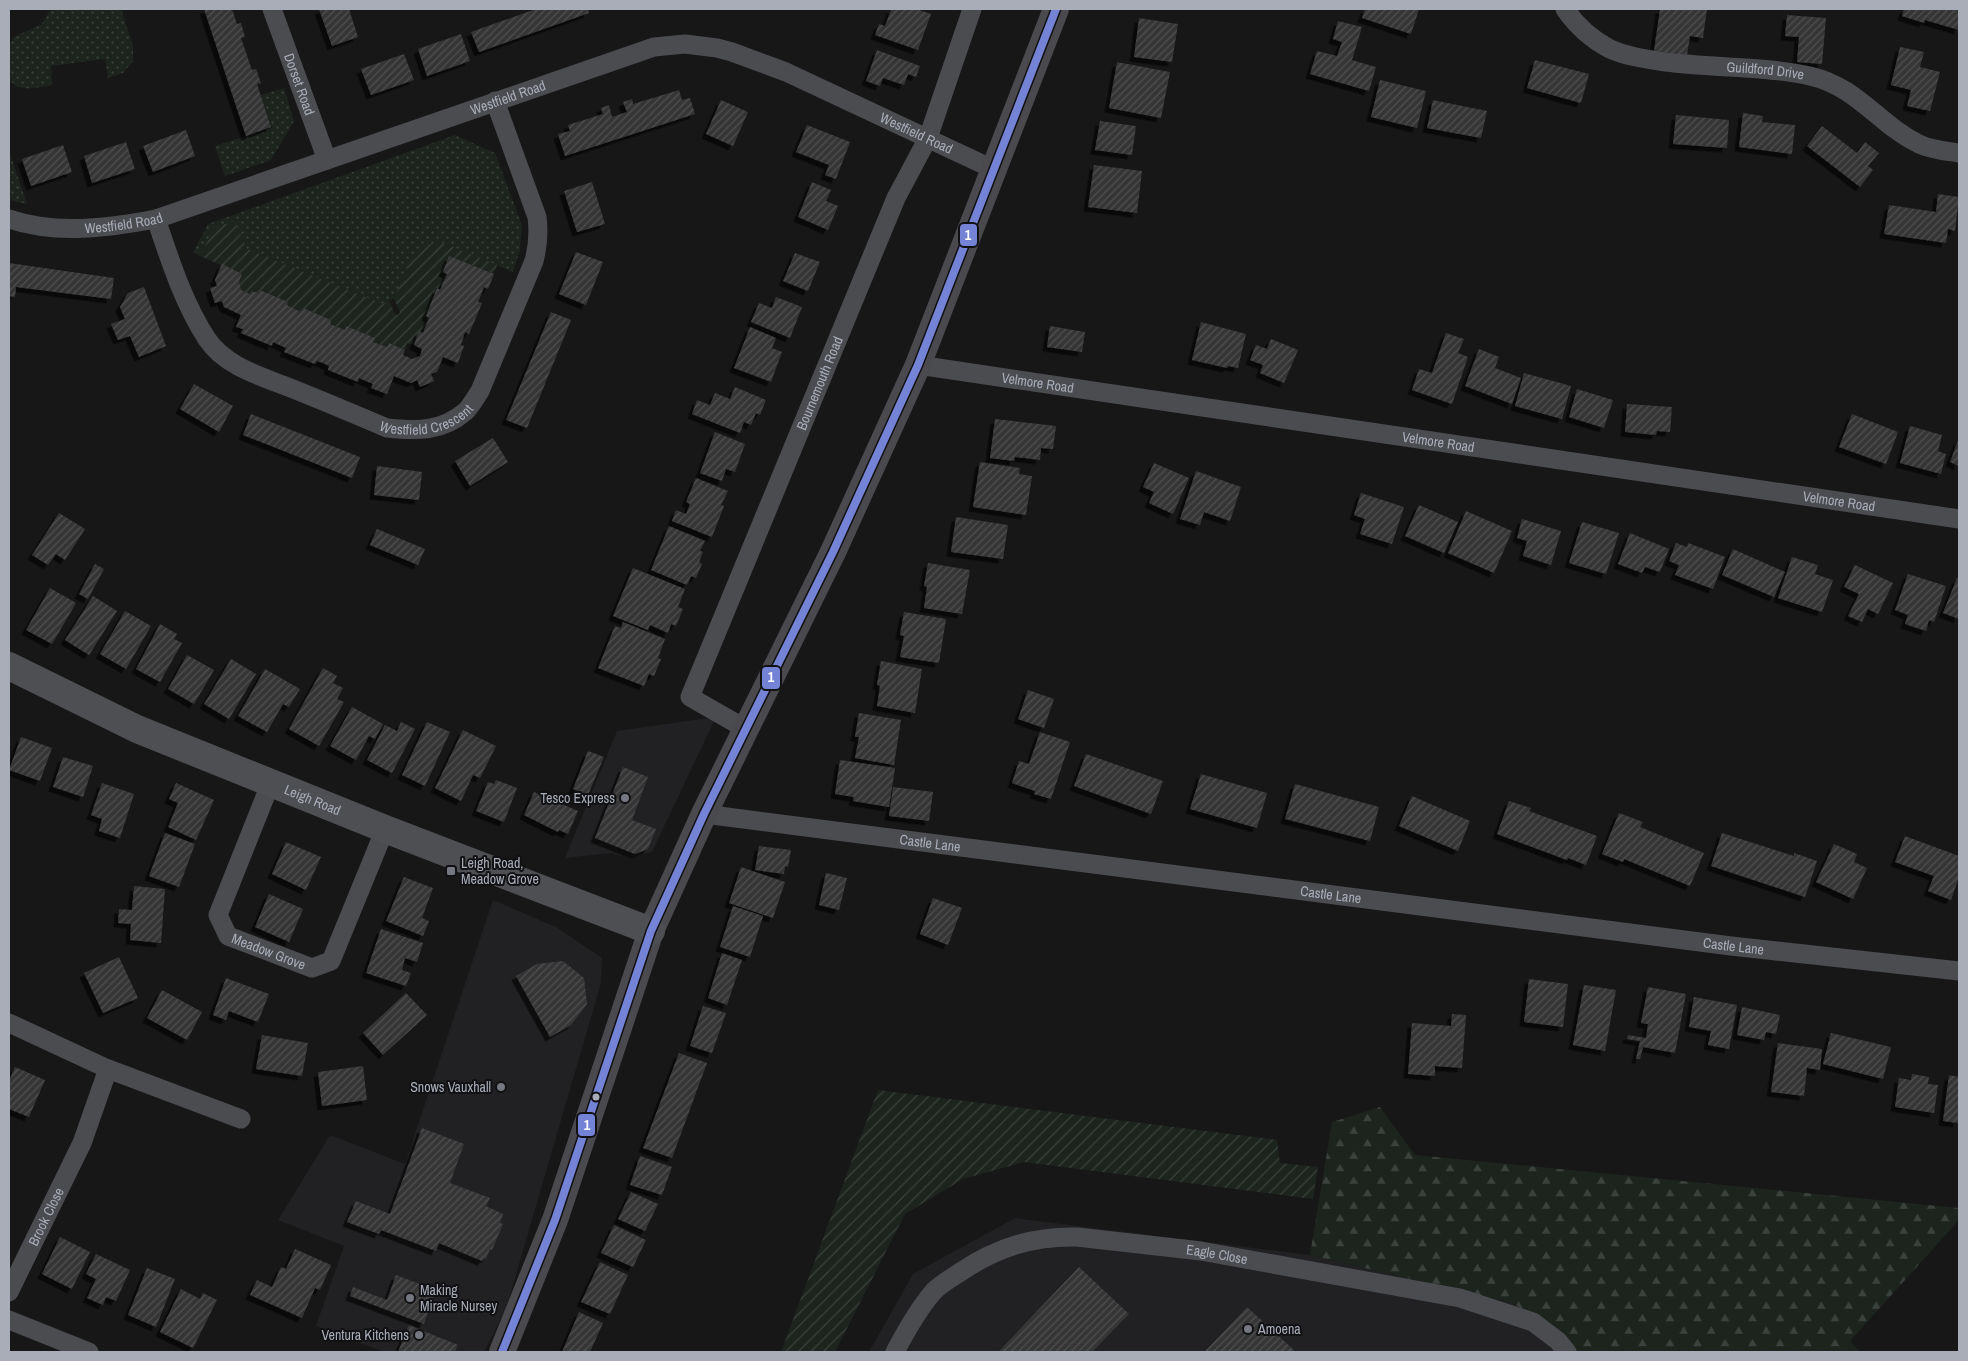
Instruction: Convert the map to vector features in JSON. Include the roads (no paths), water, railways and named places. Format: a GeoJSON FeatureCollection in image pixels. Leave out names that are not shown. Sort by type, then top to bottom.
{"type":"FeatureCollection","features":[{"type":"Feature","properties":{"kind":"main road","name":"Leigh Road"},"geometry":{"type":"LineString","coordinates":[[9,666],[132,727],[385,829],[651,932]]}},
{"type":"Feature","properties":{"kind":"street","name":"Dorset Road"},"geometry":{"type":"LineString","coordinates":[[272,9],[327,160]]}},
{"type":"Feature","properties":{"kind":"street","name":"Bournemouth Road"},"geometry":{"type":"LineString","coordinates":[[746,729],[690,697],[896,198],[928,138],[972,9]]}},
{"type":"Feature","properties":{"kind":"street"},"geometry":{"type":"LineString","coordinates":[[502,1352],[555,1220],[651,932],[704,814],[833,552],[918,365],[1056,9]]}},
{"type":"Feature","properties":{"kind":"street","name":"Guildford Drive"},"geometry":{"type":"LineString","coordinates":[[1565,9],[1596,40],[1628,56],[1674,63],[1783,72],[1822,79],[1838,85],[1853,95],[1906,137],[1920,144],[1959,153]]}},
{"type":"Feature","properties":{"kind":"street","name":"Westfield Road"},"geometry":{"type":"LineString","coordinates":[[9,219],[51,228],[84,229],[156,219],[654,47],[685,44],[732,52],[786,72],[995,170]]}},
{"type":"Feature","properties":{"kind":"street","name":"Westfield Crescent"},"geometry":{"type":"LineString","coordinates":[[156,219],[178,283],[208,340],[229,360],[252,373],[387,428],[427,430],[448,422],[466,410],[480,391],[537,250],[537,217],[495,101]]}},
{"type":"Feature","properties":{"kind":"street","name":"Velmore Road"},"geometry":{"type":"LineString","coordinates":[[918,365],[1959,519]]}},
{"type":"Feature","properties":{"kind":"street","name":"Meadow Grove"},"geometry":{"type":"LineString","coordinates":[[271,782],[218,915],[228,936],[312,968],[331,961],[385,829]]}},
{"type":"Feature","properties":{"kind":"street","name":"Castle Lane"},"geometry":{"type":"LineString","coordinates":[[704,814],[1731,946],[1959,971]]}},
{"type":"Feature","properties":{"kind":"street"},"geometry":{"type":"LineString","coordinates":[[9,1023],[108,1069],[241,1119]]}},
{"type":"Feature","properties":{"kind":"street","name":"Brook Close"},"geometry":{"type":"LineString","coordinates":[[9,1292],[82,1143],[108,1069]]}},
{"type":"Feature","properties":{"kind":"street","name":"Eagle Close"},"geometry":{"type":"LineString","coordinates":[[895,1352],[920,1310],[936,1290],[956,1275],[981,1258],[1004,1248],[1042,1238],[1060,1237],[1124,1242],[1201,1252],[1460,1298],[1533,1322],[1558,1341],[1567,1352]]}},
{"type":"Feature","properties":{"kind":"street"},"geometry":{"type":"LineString","coordinates":[[9,1320],[89,1352]]}},
{"type":"Feature","properties":{"kind":"place","name":"Tesco Express"},"geometry":{"type":"Point","coordinates":[625,798]}},
{"type":"Feature","properties":{"kind":"place","name":"Leigh Road, Meadow Grove"},"geometry":{"type":"Point","coordinates":[451,871]}},
{"type":"Feature","properties":{"kind":"place","name":"Snows Vauxhall"},"geometry":{"type":"Point","coordinates":[501,1087]}},
{"type":"Feature","properties":{"kind":"place","name":"Making Miracle Nursey"},"geometry":{"type":"Point","coordinates":[410,1298]}},
{"type":"Feature","properties":{"kind":"place","name":"Amoena"},"geometry":{"type":"Point","coordinates":[1248,1329]}},
{"type":"Feature","properties":{"kind":"place","name":"Ventura Kitchens"},"geometry":{"type":"Point","coordinates":[419,1335]}}]}
